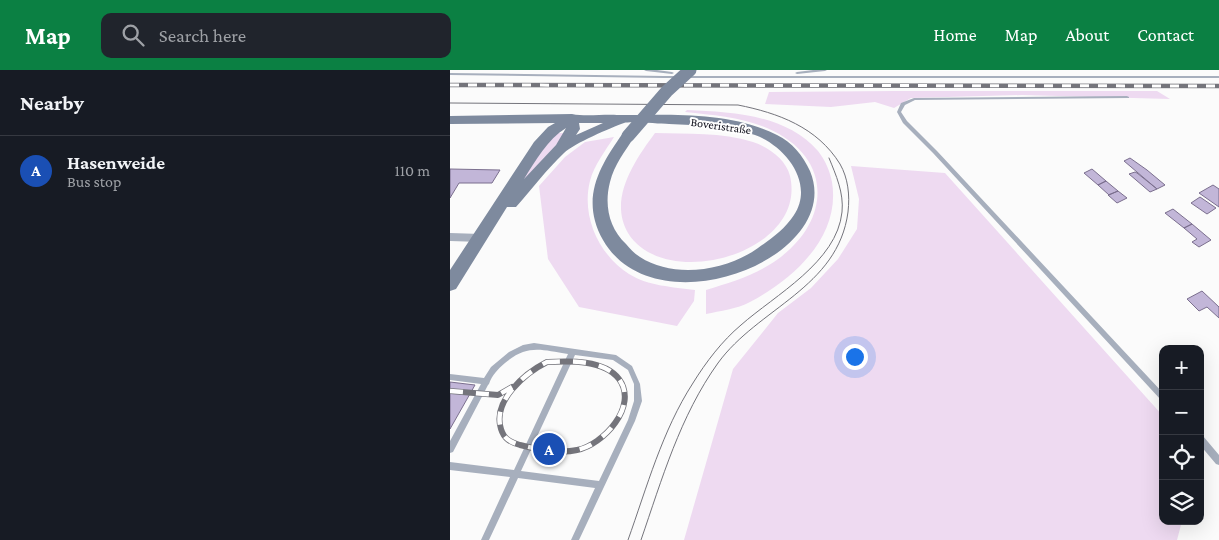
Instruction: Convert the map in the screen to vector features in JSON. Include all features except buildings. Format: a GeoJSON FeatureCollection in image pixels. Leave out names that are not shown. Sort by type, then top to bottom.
{"type":"FeatureCollection","features":[{"type":"Feature","properties":{"kind":"main road","name":"Boveristraße"},"geometry":{"type":"LineString","coordinates":[[450,120],[627,118],[697,121],[726,124],[758,132],[786,147],[795,155],[802,168],[807,185],[806,203],[802,216],[792,231],[778,245],[760,257],[738,267],[715,274],[685,276],[659,273],[637,264],[620,251],[609,237],[600,207],[601,188],[609,165],[628,136],[661,98],[690,70]]}},
{"type":"Feature","properties":{"kind":"main road"},"geometry":{"type":"LineString","coordinates":[[450,284],[486,231],[505,197],[539,145],[553,130],[572,118],[573,129],[561,148],[486,231]]}},
{"type":"Feature","properties":{"kind":"main road"},"geometry":{"type":"LineString","coordinates":[[561,148],[588,134],[627,118]]}},
{"type":"Feature","properties":{"kind":"main road"},"geometry":{"type":"LineString","coordinates":[[515,120],[531,133],[539,145]]}},
{"type":"Feature","properties":{"kind":"street"},"geometry":{"type":"LineString","coordinates":[[450,237],[486,231]]}},
{"type":"Feature","properties":{"kind":"lane"},"geometry":{"type":"LineString","coordinates":[[555,70],[562,75]]}},
{"type":"Feature","properties":{"kind":"lane"},"geometry":{"type":"LineString","coordinates":[[616,76],[622,70]]}},
{"type":"Feature","properties":{"kind":"lane"},"geometry":{"type":"LineString","coordinates":[[646,70],[667,73],[802,73],[825,70]]}},
{"type":"Feature","properties":{"kind":"lane"},"geometry":{"type":"LineString","coordinates":[[450,74],[1219,77]]}},
{"type":"Feature","properties":{"kind":"lane"},"geometry":{"type":"LineString","coordinates":[[1127,98],[914,99],[903,104],[899,112],[905,122],[1159,394]]}},
{"type":"Feature","properties":{"kind":"lane"},"geometry":{"type":"LineString","coordinates":[[450,449],[500,362],[523,348],[534,346],[614,357],[630,368],[637,384],[638,401],[631,422],[575,540]]}},
{"type":"Feature","properties":{"kind":"lane"},"geometry":{"type":"LineString","coordinates":[[485,540],[573,351]]}},
{"type":"Feature","properties":{"kind":"lane"},"geometry":{"type":"LineString","coordinates":[[450,377],[487,382]]}},
{"type":"Feature","properties":{"kind":"lane"},"geometry":{"type":"LineString","coordinates":[[1204,444],[1219,461]]}},
{"type":"Feature","properties":{"kind":"lane"},"geometry":{"type":"LineString","coordinates":[[450,466],[601,485]]}},
{"type":"Feature","properties":{"kind":"shaded area"},"geometry":{"type":"Polygon","coordinates":[[[1157,91],[1170,99],[1022,95],[911,98],[894,108],[875,102],[831,107],[765,104],[769,92],[1157,91]]]}},
{"type":"Feature","properties":{"kind":"shaded area"},"geometry":{"type":"Polygon","coordinates":[[[687,110],[757,117],[790,129],[818,151],[827,166],[832,182],[833,202],[822,238],[798,268],[783,281],[750,302],[734,308],[706,314],[706,290],[754,273],[769,265],[789,250],[804,232],[814,214],[818,194],[815,175],[806,157],[790,141],[757,124],[727,117],[685,112],[687,110]]]}},
{"type":"Feature","properties":{"kind":"shaded area"},"geometry":{"type":"Polygon","coordinates":[[[554,133],[567,133],[524,180],[520,181],[554,133]]]}},
{"type":"Feature","properties":{"kind":"shaded area"},"geometry":{"type":"Polygon","coordinates":[[[655,133],[704,134],[741,139],[759,144],[776,154],[785,164],[790,176],[790,203],[777,226],[756,244],[730,256],[700,262],[671,260],[646,251],[628,233],[621,207],[626,180],[655,133]]]}},
{"type":"Feature","properties":{"kind":"shaded area"},"geometry":{"type":"Polygon","coordinates":[[[614,137],[597,163],[590,181],[588,208],[590,221],[595,234],[609,256],[629,274],[652,284],[695,290],[694,301],[677,326],[579,307],[548,259],[539,186],[565,157],[585,142],[614,137]]]}},
{"type":"Feature","properties":{"kind":"shaded area"},"geometry":{"type":"Polygon","coordinates":[[[851,166],[945,173],[1159,412],[1159,525],[1181,525],[1177,540],[684,540],[733,369],[778,313],[811,288],[838,259],[857,229],[859,199],[851,166]]]}},
{"type":"Feature","properties":{"kind":"tram line"},"geometry":{"type":"LineString","coordinates":[[450,103],[738,105],[782,117],[808,131],[831,151],[843,169],[847,181],[849,199],[848,212],[841,238],[829,260],[813,279],[754,327],[718,363],[682,426],[641,540]]}},
{"type":"Feature","properties":{"kind":"tram line"},"geometry":{"type":"LineString","coordinates":[[628,540],[672,420],[698,375],[734,331],[787,289],[817,262],[829,247],[838,230],[842,212],[842,198],[829,158]]}},
{"type":"Feature","properties":{"kind":"railway"},"geometry":{"type":"LineString","coordinates":[[450,85],[1219,86]]}},
{"type":"Feature","properties":{"kind":"railway"},"geometry":{"type":"LineString","coordinates":[[547,362],[575,362],[595,365],[612,372],[619,379],[624,390],[625,401],[621,412],[607,432],[587,447],[570,451],[541,449],[513,443],[502,432],[499,419],[501,408],[506,398],[512,389],[529,373],[547,362]]}},
{"type":"Feature","properties":{"kind":"railway"},"geometry":{"type":"LineString","coordinates":[[450,391],[498,395],[512,387]]}},
{"type":"Feature","properties":{"kind":"place","name":"Hasenweide"},"geometry":{"type":"Point","coordinates":[549,449]}}]}
